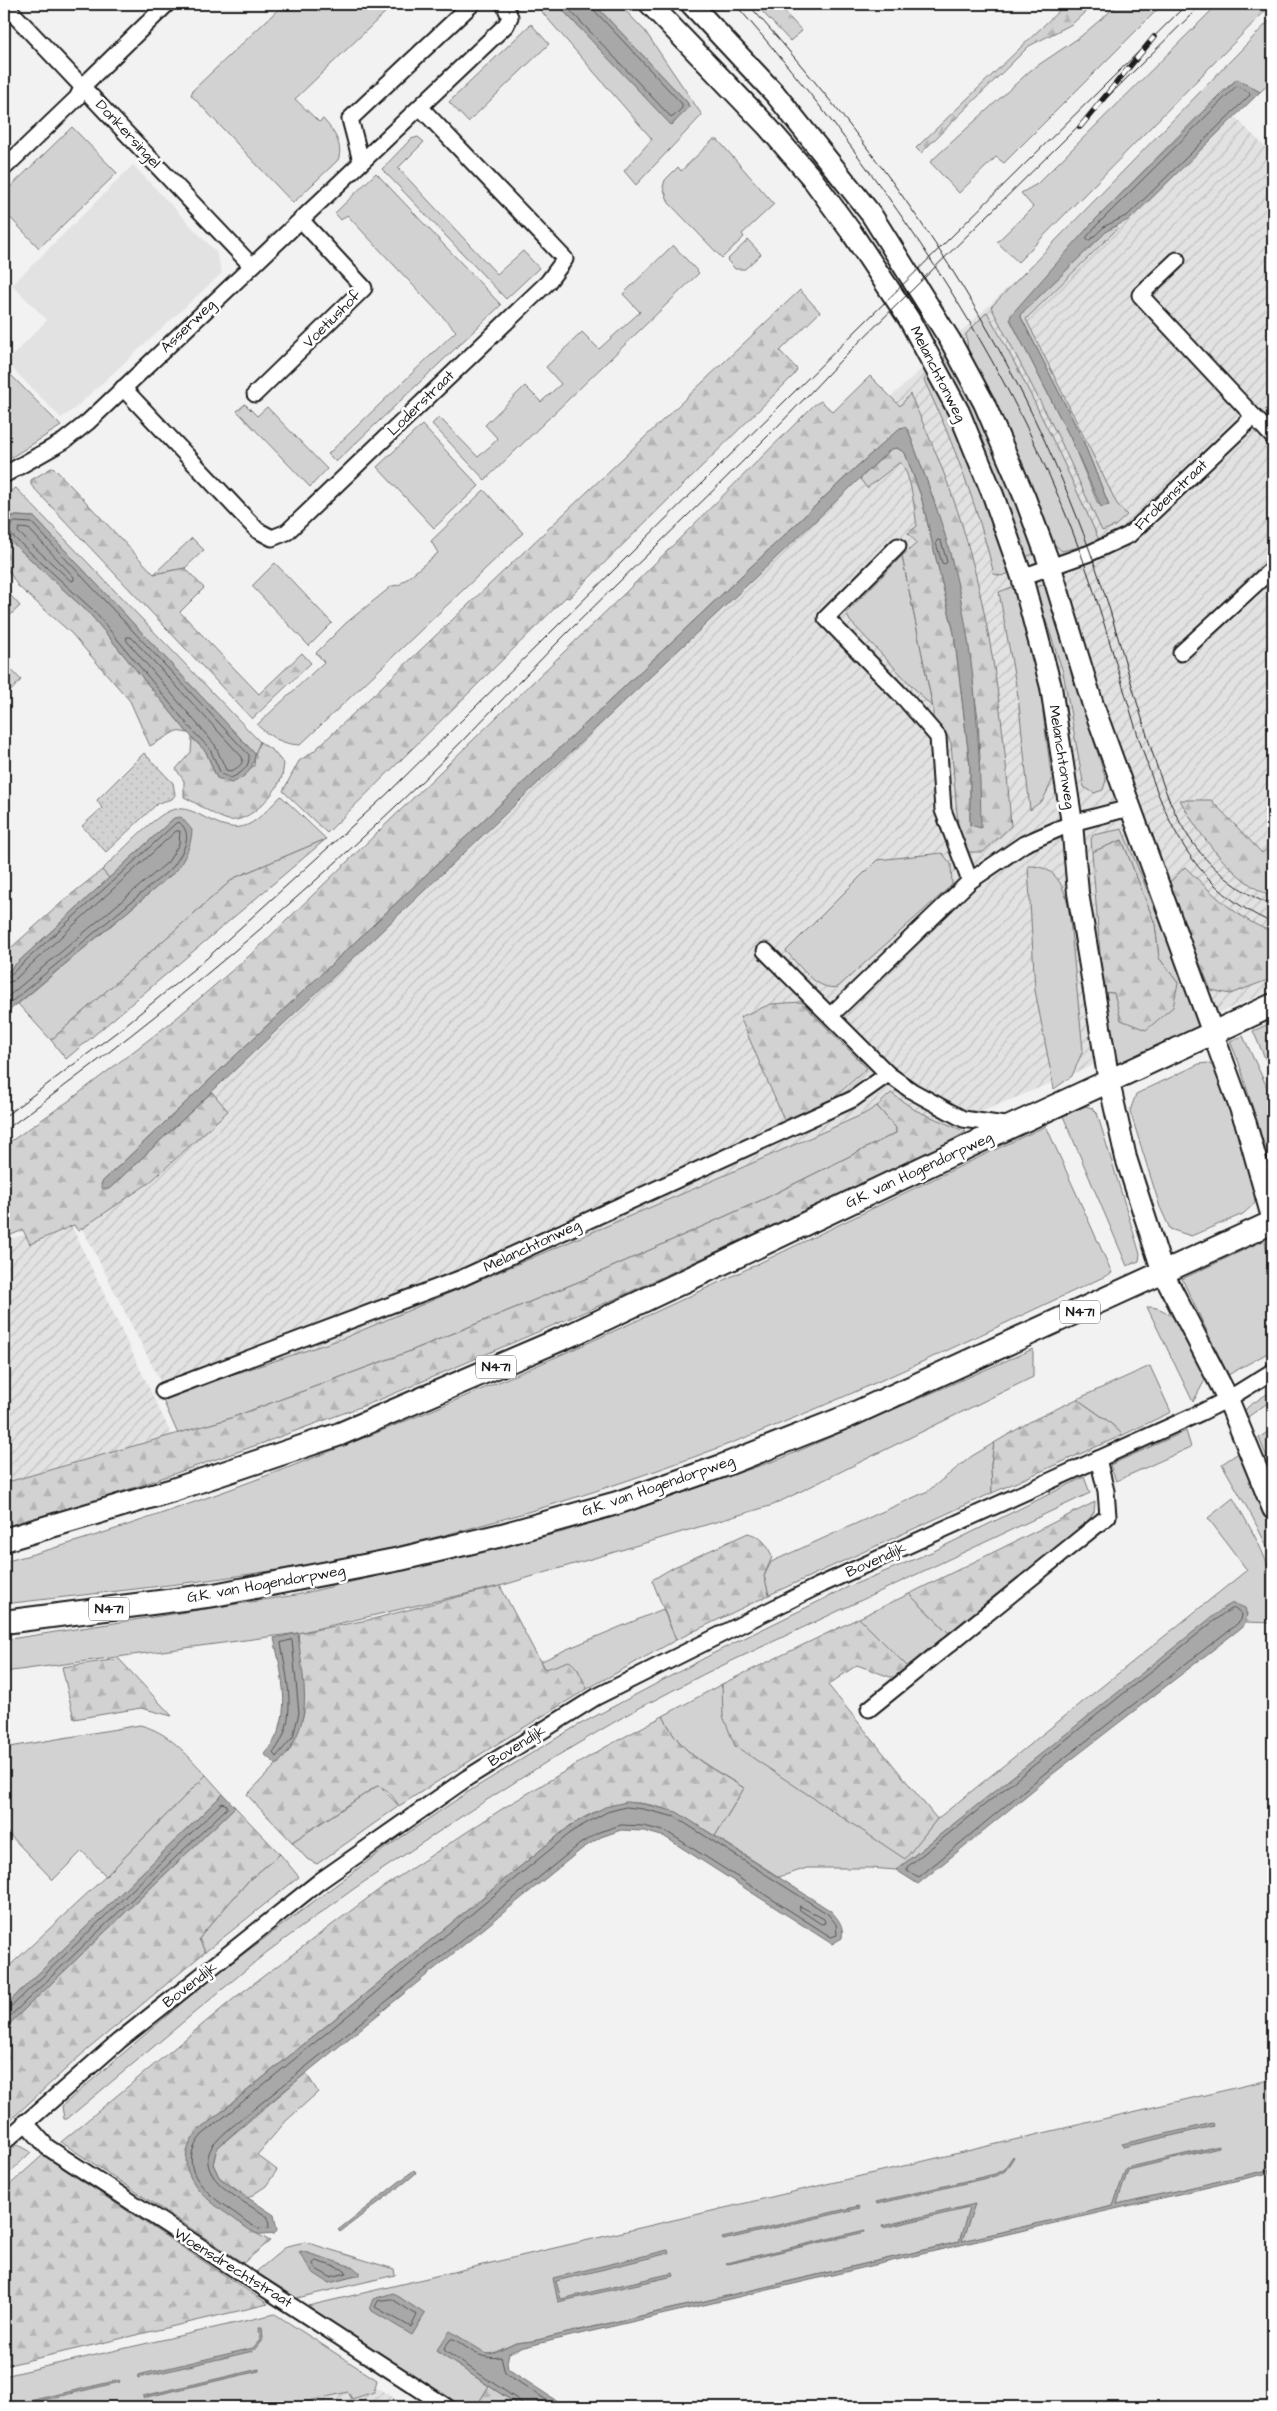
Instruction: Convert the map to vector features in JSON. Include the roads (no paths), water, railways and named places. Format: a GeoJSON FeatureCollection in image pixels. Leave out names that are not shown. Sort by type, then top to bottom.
{"type":"FeatureCollection","features":[{"type":"Feature","properties":{"kind":"main road","name":"N471"},"geometry":{"type":"LineString","coordinates":[[1109,1082],[1273,1005]]}},
{"type":"Feature","properties":{"kind":"main road","name":"G.K. van Hogendorpweg"},"geometry":{"type":"LineString","coordinates":[[4,1540],[173,1490],[340,1434],[573,1334],[1109,1082]]}},
{"type":"Feature","properties":{"kind":"main road","name":"G.K. van Hogendorpweg"},"geometry":{"type":"LineString","coordinates":[[4,1622],[214,1595],[400,1559],[502,1535],[617,1502],[722,1466],[852,1415],[1273,1222]]}},
{"type":"Feature","properties":{"kind":"street","name":"Donkersingel"},"geometry":{"type":"LineString","coordinates":[[4,4],[251,266]]}},
{"type":"Feature","properties":{"kind":"street"},"geometry":{"type":"LineString","coordinates":[[4,168],[77,98],[83,86],[167,4]]}},
{"type":"Feature","properties":{"kind":"street"},"geometry":{"type":"LineString","coordinates":[[361,161],[350,120],[472,4]]}},
{"type":"Feature","properties":{"kind":"street","name":"Asserweg"},"geometry":{"type":"LineString","coordinates":[[4,476],[64,441],[88,422],[506,25],[510,17],[504,4]]}},
{"type":"Feature","properties":{"kind":"street","name":"Melanchtonweg"},"geometry":{"type":"LineString","coordinates":[[650,4],[767,126],[811,177],[852,233],[909,319],[959,412],[993,495],[1022,577],[1051,687],[1072,823],[1078,893],[1109,1082],[1126,1158],[1163,1273],[1228,1399],[1273,1509]]}},
{"type":"Feature","properties":{"kind":"street","name":"Melanchtonweg"},"geometry":{"type":"LineString","coordinates":[[691,4],[776,95],[839,172],[881,230],[950,340],[984,403],[1025,498],[1051,568],[1093,705],[1129,808],[1246,1124],[1273,1222]]}},
{"type":"Feature","properties":{"kind":"street","name":"Loderstraat"},"geometry":{"type":"LineString","coordinates":[[123,388],[257,530],[272,538],[287,532],[548,282],[565,259],[420,106]]}},
{"type":"Feature","properties":{"kind":"street","name":"Voetiushof"},"geometry":{"type":"LineString","coordinates":[[256,394],[364,288],[301,220]]}},
{"type":"Feature","properties":{"kind":"street"},"geometry":{"type":"LineString","coordinates":[[1177,260],[1140,295],[1273,437]]}},
{"type":"Feature","properties":{"kind":"street","name":"Frobenstraat"},"geometry":{"type":"LineString","coordinates":[[1022,577],[1051,568],[1130,535],[1253,417]]}},
{"type":"Feature","properties":{"kind":"street"},"geometry":{"type":"LineString","coordinates":[[898,546],[826,618],[905,699],[938,737],[943,810],[970,881]]}},
{"type":"Feature","properties":{"kind":"street"},"geometry":{"type":"LineString","coordinates":[[1181,653],[1273,568]]}},
{"type":"Feature","properties":{"kind":"street","name":"Melanchtonweg"},"geometry":{"type":"LineString","coordinates":[[831,1015],[970,881],[1024,844],[1072,823],[1129,808]]}},
{"type":"Feature","properties":{"kind":"street"},"geometry":{"type":"LineString","coordinates":[[765,951],[888,1074],[912,1091],[963,1120],[1014,1126]]}},
{"type":"Feature","properties":{"kind":"street","name":"Melanchtonweg"},"geometry":{"type":"LineString","coordinates":[[163,1391],[462,1278],[853,1099],[888,1074]]}},
{"type":"Feature","properties":{"kind":"street","name":"Bovendijk"},"geometry":{"type":"LineString","coordinates":[[4,2142],[119,2040],[320,1881],[467,1778],[596,1696],[816,1588],[1228,1399],[1273,1371]]}},
{"type":"Feature","properties":{"kind":"street"},"geometry":{"type":"LineString","coordinates":[[869,1709],[1108,1516],[1106,1491],[1098,1459]]}},
{"type":"Feature","properties":{"kind":"street","name":"Woensdrechtstraat"},"geometry":{"type":"LineString","coordinates":[[25,2122],[47,2147],[446,2407]]}},
{"type":"Feature","properties":{"kind":"water"},"geometry":{"type":"Polygon","coordinates":[[[557,4],[594,4],[687,102],[689,108],[671,125],[557,4]]]}},
{"type":"Feature","properties":{"kind":"water"},"geometry":{"type":"Polygon","coordinates":[[[1237,79],[1260,92],[1130,219],[1108,230],[1020,315],[1081,436],[1109,505],[1101,507],[1070,437],[1010,319],[1011,315],[1092,223],[1237,79]]]}},
{"type":"Feature","properties":{"kind":"water"},"geometry":{"type":"Polygon","coordinates":[[[905,427],[908,430],[941,522],[965,621],[977,724],[981,828],[970,825],[970,766],[954,633],[921,496],[905,453],[897,448],[891,449],[109,1189],[103,1189],[102,1182],[853,470],[900,428],[905,427]]]}},
{"type":"Feature","properties":{"kind":"water"},"geometry":{"type":"Polygon","coordinates":[[[12,516],[34,517],[255,754],[251,768],[242,778],[232,783],[217,778],[206,752],[188,733],[90,614],[4,535],[4,527],[12,516]]]}},
{"type":"Feature","properties":{"kind":"water"},"geometry":{"type":"Polygon","coordinates":[[[181,817],[192,830],[188,851],[177,870],[4,1015],[4,975],[174,818],[181,817]]]}},
{"type":"Feature","properties":{"kind":"water"},"geometry":{"type":"Polygon","coordinates":[[[1233,1603],[1245,1608],[1245,1624],[1241,1628],[1054,1773],[918,1884],[896,1870],[1222,1609],[1233,1603]]]}},
{"type":"Feature","properties":{"kind":"water"},"geometry":{"type":"Polygon","coordinates":[[[298,1633],[304,1687],[303,1718],[290,1749],[277,1765],[264,1754],[274,1741],[280,1728],[283,1713],[283,1683],[274,1638],[298,1633]]]}},
{"type":"Feature","properties":{"kind":"water"},"geometry":{"type":"Polygon","coordinates":[[[223,1794],[235,1807],[4,2029],[4,2007],[223,1794]]]}},
{"type":"Feature","properties":{"kind":"water"},"geometry":{"type":"Polygon","coordinates":[[[626,1802],[644,1804],[677,1812],[831,1911],[840,1923],[842,1938],[832,1944],[665,1837],[644,1831],[621,1830],[601,1837],[583,1848],[252,2117],[217,2148],[213,2164],[219,2177],[274,2215],[277,2230],[274,2234],[257,2234],[222,2210],[201,2192],[188,2170],[186,2158],[189,2145],[198,2131],[571,1825],[605,1807],[626,1802]]]}},
{"type":"Feature","properties":{"kind":"water"},"geometry":{"type":"Polygon","coordinates":[[[1213,2123],[1214,2126],[1123,2147],[1122,2144],[1213,2123]]]}},
{"type":"Feature","properties":{"kind":"water"},"geometry":{"type":"Polygon","coordinates":[[[1219,2146],[1219,2148],[1128,2170],[1117,2204],[1273,2169],[1273,2172],[524,2347],[509,2353],[508,2369],[566,2407],[521,2407],[436,2351],[450,2331],[487,2354],[495,2353],[516,2343],[533,2341],[959,2242],[969,2208],[883,2228],[882,2226],[975,2204],[962,2241],[1113,2206],[1126,2168],[1219,2146]]]}},
{"type":"Feature","properties":{"kind":"water"},"geometry":{"type":"Polygon","coordinates":[[[1013,2156],[1005,2171],[995,2176],[877,2204],[876,2202],[995,2174],[1004,2169],[1013,2156]]]}},
{"type":"Feature","properties":{"kind":"water"},"geometry":{"type":"Polygon","coordinates":[[[414,2170],[416,2173],[408,2180],[340,2232],[338,2230],[414,2170]]]}},
{"type":"Feature","properties":{"kind":"water"},"geometry":{"type":"Polygon","coordinates":[[[859,2206],[860,2208],[723,2240],[722,2238],[859,2206]]]}},
{"type":"Feature","properties":{"kind":"water"},"geometry":{"type":"Polygon","coordinates":[[[865,2230],[865,2232],[726,2263],[865,2230]]]}},
{"type":"Feature","properties":{"kind":"water"},"geometry":{"type":"Polygon","coordinates":[[[668,2250],[669,2253],[556,2281],[561,2299],[673,2273],[674,2276],[558,2302],[553,2278],[668,2250]]]}},
{"type":"Feature","properties":{"kind":"water"},"geometry":{"type":"Polygon","coordinates":[[[299,2252],[353,2267],[359,2272],[359,2275],[329,2283],[312,2272],[299,2252]]]}},
{"type":"Feature","properties":{"kind":"water"},"geometry":{"type":"Polygon","coordinates":[[[393,2293],[425,2314],[412,2335],[372,2311],[370,2307],[373,2299],[393,2293]]]}},
{"type":"Feature","properties":{"kind":"water"},"geometry":{"type":"Polygon","coordinates":[[[259,2327],[262,2327],[263,2339],[253,2351],[138,2378],[138,2375],[253,2348],[260,2340],[259,2327]]]}},
{"type":"Feature","properties":{"kind":"water"},"geometry":{"type":"Polygon","coordinates":[[[259,2369],[259,2371],[143,2398],[143,2396],[259,2369]]]}},
{"type":"Feature","properties":{"kind":"water"},"geometry":{"type":"Polygon","coordinates":[[[119,2380],[120,2382],[14,2407],[4,2407],[119,2380]]]}},
{"type":"Feature","properties":{"kind":"tram line"},"geometry":{"type":"LineString","coordinates":[[735,4],[846,140],[898,211],[946,284],[991,360],[1032,438],[1067,518],[1097,601],[1155,787],[1167,815],[1181,842],[1198,866],[1218,888],[1243,907],[1273,923]]}},
{"type":"Feature","properties":{"kind":"tram line"},"geometry":{"type":"LineString","coordinates":[[748,4],[814,81],[877,161],[935,243],[988,330],[1040,430],[1070,499],[1108,604],[1154,759],[1175,812],[1196,848],[1215,869],[1248,894],[1273,906]]}},
{"type":"Feature","properties":{"kind":"tram line"},"geometry":{"type":"LineString","coordinates":[[4,1117],[118,1031],[206,959],[386,795],[1187,4]]}},
{"type":"Feature","properties":{"kind":"tram line"},"geometry":{"type":"LineString","coordinates":[[4,1131],[106,1055],[205,975],[302,892],[396,806],[569,631],[741,463],[841,360],[1202,4]]}},
{"type":"Feature","properties":{"kind":"railway"},"geometry":{"type":"LineString","coordinates":[[1080,127],[1154,37]]}}]}
